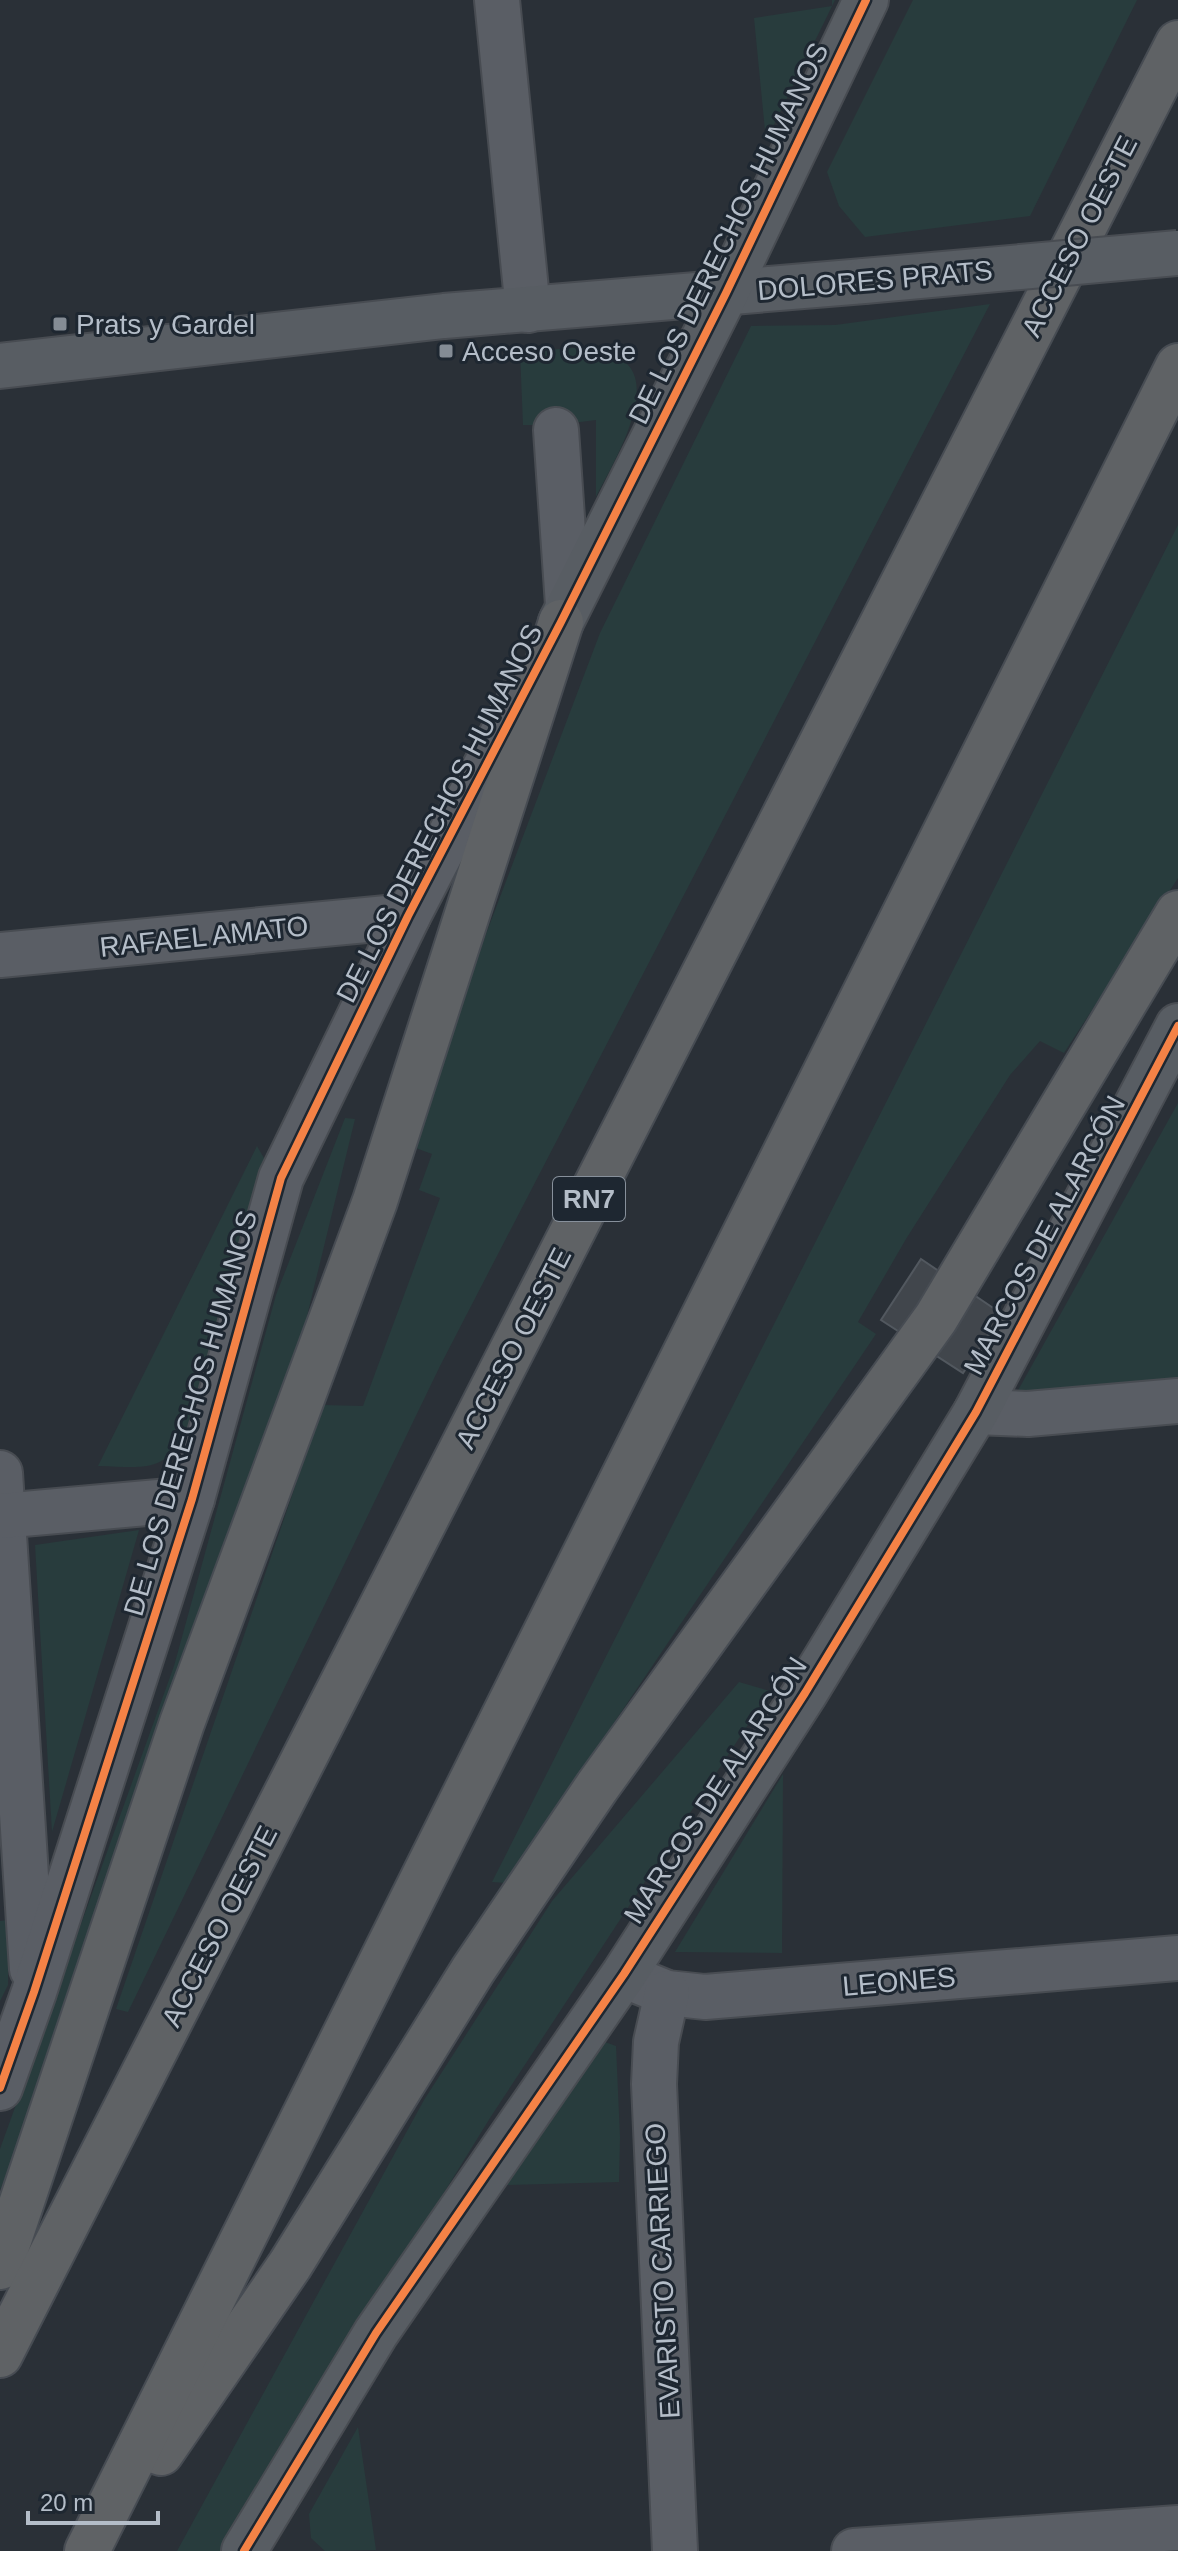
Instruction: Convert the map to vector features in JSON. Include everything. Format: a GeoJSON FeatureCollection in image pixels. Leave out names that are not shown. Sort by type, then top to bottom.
{"type":"FeatureCollection","features":[{"type":"Feature","properties":{"kind":"highway","name":"ACCESO OESTE"},"geometry":{"type":"LineString","coordinates":[[0,2355],[1178,43]]}},
{"type":"Feature","properties":{"kind":"highway"},"geometry":{"type":"LineString","coordinates":[[87,2551],[1178,366]]}},
{"type":"Feature","properties":{"kind":"highway"},"geometry":{"type":"LineString","coordinates":[[0,2267],[182,1723],[375,1201],[564,614]]}},
{"type":"Feature","properties":{"kind":"highway"},"geometry":{"type":"LineString","coordinates":[[94,2551],[290,2265],[473,1970],[597,1787],[936,1318],[1178,913]]}},
{"type":"Feature","properties":{"kind":"street"},"geometry":{"type":"LineString","coordinates":[[497,0],[528,310]]}},
{"type":"Feature","properties":{"kind":"street","name":"DE LOS DERECHOS HUMANOS"},"geometry":{"type":"LineString","coordinates":[[4,2070],[34,1992],[192,1499],[281,1178],[408,916],[726,293],[866,0]]}},
{"type":"Feature","properties":{"kind":"street","name":"DOLORES PRATS"},"geometry":{"type":"LineString","coordinates":[[0,366],[444,316],[1178,253]]}},
{"type":"Feature","properties":{"kind":"street"},"geometry":{"type":"LineString","coordinates":[[556,430],[564,614]]}},
{"type":"Feature","properties":{"kind":"street","name":"RAFAEL AMATO"},"geometry":{"type":"LineString","coordinates":[[0,955],[408,916]]}},
{"type":"Feature","properties":{"kind":"street","name":"MARCOS DE ALARCÓN"},"geometry":{"type":"LineString","coordinates":[[244,2551],[376,2333],[624,1974],[805,1693],[976,1412],[1178,1026]]}},
{"type":"Feature","properties":{"kind":"street"},"geometry":{"type":"LineString","coordinates":[[976,1412],[1028,1414],[1178,1401]]}},
{"type":"Feature","properties":{"kind":"street"},"geometry":{"type":"LineString","coordinates":[[0,1473],[34,1992]]}},
{"type":"Feature","properties":{"kind":"street"},"geometry":{"type":"LineString","coordinates":[[1,1516],[192,1499]]}},
{"type":"Feature","properties":{"kind":"street","name":"LEONES"},"geometry":{"type":"LineString","coordinates":[[624,1974],[667,1993],[705,1997],[1178,1958]]}},
{"type":"Feature","properties":{"kind":"street","name":"EVARISTO CARRIEGO"},"geometry":{"type":"LineString","coordinates":[[667,1993],[656,2042],[654,2084],[675,2551]]}},
{"type":"Feature","properties":{"kind":"street"},"geometry":{"type":"LineString","coordinates":[[854,2551],[1178,2528]]}},
{"type":"Feature","properties":{"kind":"green space"},"geometry":{"type":"Polygon","coordinates":[[[832,0],[835,0],[766,141],[754,18],[832,6],[832,0]]]}},
{"type":"Feature","properties":{"kind":"green space"},"geometry":{"type":"Polygon","coordinates":[[[913,0],[1137,0],[1030,216],[865,237],[839,206],[827,172],[913,0]]]}},
{"type":"Feature","properties":{"kind":"green space"},"geometry":{"type":"Polygon","coordinates":[[[990,304],[440,1366],[128,2012],[116,2009],[323,1405],[363,1406],[440,1198],[419,1190],[432,1154],[413,1147],[486,934],[600,633],[751,326],[835,325],[990,304]]]}},
{"type":"Feature","properties":{"kind":"green space"},"geometry":{"type":"Polygon","coordinates":[[[586,347],[613,355],[627,364],[635,377],[637,393],[628,431],[596,497],[596,420],[523,425],[520,352],[586,347]]]}},
{"type":"Feature","properties":{"kind":"green space"},"geometry":{"type":"Polygon","coordinates":[[[1178,525],[1178,878],[1064,1053],[1040,1041],[1010,1075],[906,1239],[858,1322],[876,1334],[506,1883],[492,1882],[1178,525]]]}},
{"type":"Feature","properties":{"kind":"green space"},"geometry":{"type":"Polygon","coordinates":[[[1178,1103],[1178,1386],[1016,1394],[1178,1103]]]}},
{"type":"Feature","properties":{"kind":"green space"},"geometry":{"type":"Polygon","coordinates":[[[345,1118],[355,1119],[290,1386],[31,2119],[0,2190],[0,2149],[174,1666],[276,1295],[345,1118]]]}},
{"type":"Feature","properties":{"kind":"green space"},"geometry":{"type":"Polygon","coordinates":[[[257,1146],[272,1172],[189,1435],[169,1456],[149,1466],[98,1466],[257,1146]]]}},
{"type":"Feature","properties":{"kind":"green space"},"geometry":{"type":"Polygon","coordinates":[[[139,1530],[52,1832],[35,1545],[139,1530]]]}},
{"type":"Feature","properties":{"kind":"green space"},"geometry":{"type":"Polygon","coordinates":[[[739,1682],[770,1691],[490,2118],[223,2551],[177,2551],[424,2100],[552,1901],[739,1682]]]}},
{"type":"Feature","properties":{"kind":"green space"},"geometry":{"type":"Polygon","coordinates":[[[783,1774],[782,1953],[675,1952],[783,1774]]]}},
{"type":"Feature","properties":{"kind":"green space"},"geometry":{"type":"Polygon","coordinates":[[[8,1920],[8,1985],[0,2001],[0,1921],[8,1920]]]}},
{"type":"Feature","properties":{"kind":"green space"},"geometry":{"type":"Polygon","coordinates":[[[605,2042],[616,2046],[619,2182],[507,2185],[605,2042]]]}},
{"type":"Feature","properties":{"kind":"green space"},"geometry":{"type":"Polygon","coordinates":[[[358,2427],[376,2550],[325,2551],[311,2538],[309,2514],[358,2427]]]}},
{"type":"Feature","properties":{"kind":"building"},"geometry":{"type":"Polygon","coordinates":[[[921,1259],[1002,1314],[963,1373],[881,1320],[921,1259]]]}},
{"type":"Feature","properties":{"kind":"cycle path"},"geometry":{"type":"LineString","coordinates":[[0,2088],[34,1992],[192,1499],[281,1178],[408,916],[561,622],[726,293],[866,0]]}},
{"type":"Feature","properties":{"kind":"cycle path"},"geometry":{"type":"LineString","coordinates":[[244,2551],[376,2333],[624,1974],[805,1693],[976,1412],[1178,1026]]}},
{"type":"Feature","properties":{"kind":"place","name":"Prats y Gardel"},"geometry":{"type":"Point","coordinates":[60,324]}},
{"type":"Feature","properties":{"kind":"place","name":"Acceso Oeste"},"geometry":{"type":"Point","coordinates":[446,351]}}]}
